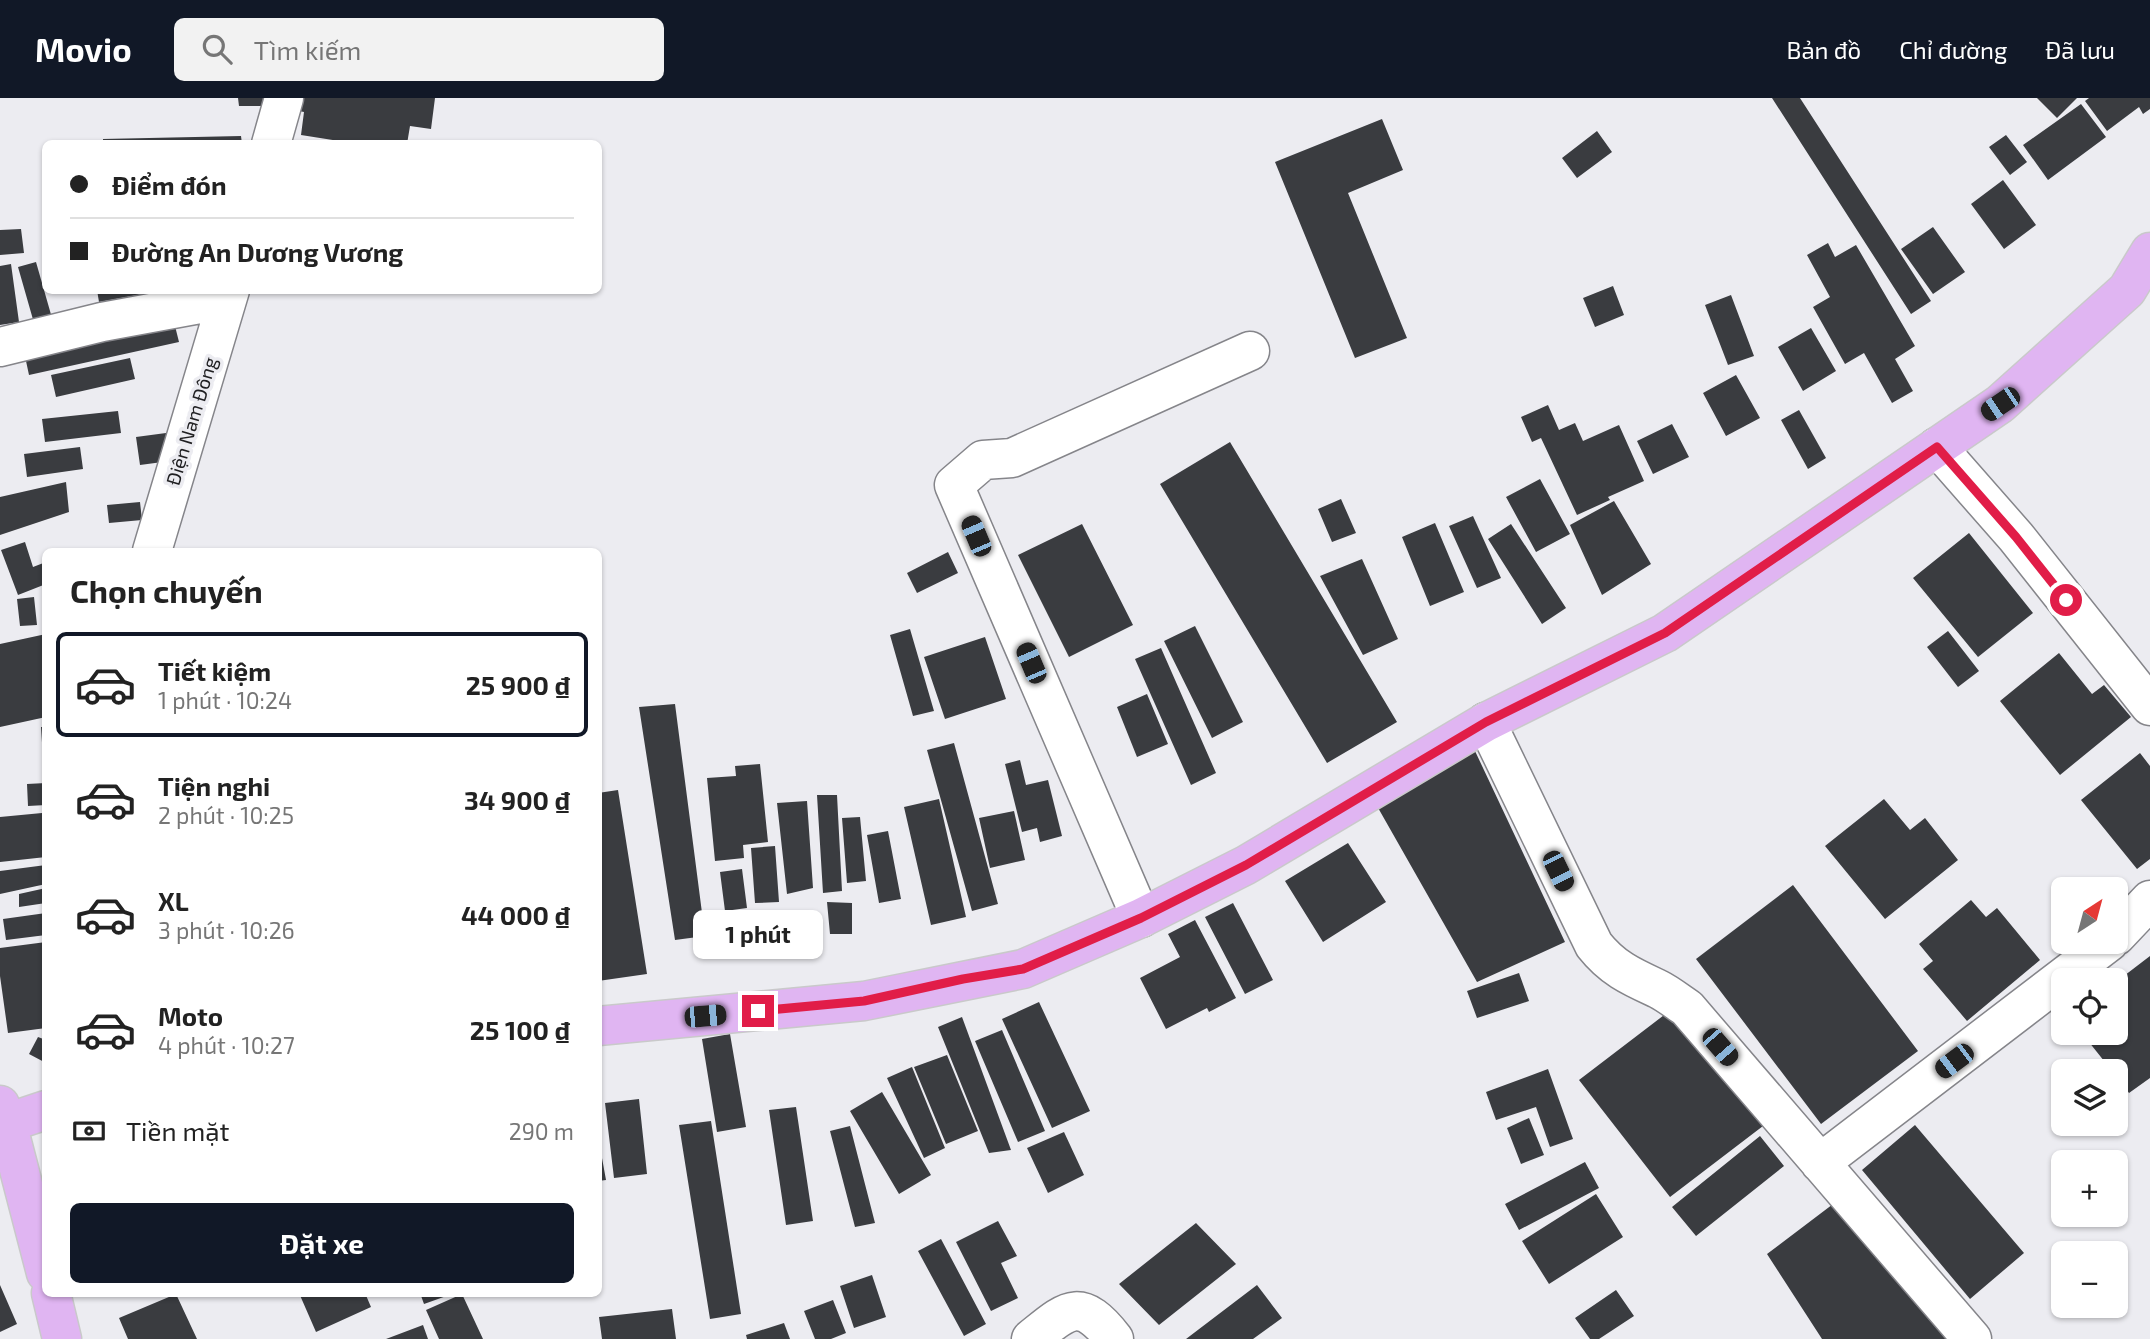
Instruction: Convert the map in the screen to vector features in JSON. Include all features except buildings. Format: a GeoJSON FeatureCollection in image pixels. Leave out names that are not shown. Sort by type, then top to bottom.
{"type":"FeatureCollection","features":[{"type":"Feature","properties":{"kind":"main road"},"geometry":{"type":"LineString","coordinates":[[602,1026],[864,1001],[1023,969],[1141,918],[1246,865],[1486,722],[1665,633],[2000,404],[2127,290],[2146,269]]}},
{"type":"Feature","properties":{"kind":"main road"},"geometry":{"type":"LineString","coordinates":[[42,1111],[4,1114],[42,1258]]}},
{"type":"Feature","properties":{"kind":"main road"},"geometry":{"type":"LineString","coordinates":[[52,1297],[62,1339]]}},
{"type":"Feature","properties":{"kind":"street"},"geometry":{"type":"LineString","coordinates":[[272,140],[284,98]]}},
{"type":"Feature","properties":{"kind":"street"},"geometry":{"type":"LineString","coordinates":[[0,347],[229,295]]}},
{"type":"Feature","properties":{"kind":"street","name":"Điện Nam Đông"},"geometry":{"type":"LineString","coordinates":[[153,548],[229,295]]}},
{"type":"Feature","properties":{"kind":"street"},"geometry":{"type":"LineString","coordinates":[[1141,918],[954,485],[984,460],[1012,458],[1250,351]]}},
{"type":"Feature","properties":{"kind":"street"},"geometry":{"type":"LineString","coordinates":[[1937,447],[2016,537],[2150,706]]}},
{"type":"Feature","properties":{"kind":"street"},"geometry":{"type":"LineString","coordinates":[[1486,722],[1594,945],[1605,960],[1634,980],[1660,990],[1687,1008],[1972,1339]]}},
{"type":"Feature","properties":{"kind":"street"},"geometry":{"type":"LineString","coordinates":[[2128,923],[2150,900]]}},
{"type":"Feature","properties":{"kind":"street"},"geometry":{"type":"LineString","coordinates":[[1821,1163],[2093,954]]}},
{"type":"Feature","properties":{"kind":"street"},"geometry":{"type":"LineString","coordinates":[[1031,1339],[1065,1312],[1076,1311],[1097,1317],[1114,1339]]}},
{"type":"Feature","properties":{"kind":"route"},"geometry":{"type":"LineString","coordinates":[[758,1011],[864,1001],[1023,969],[1141,918],[1246,865],[1486,722],[1665,633],[1937,447],[2016,537],[2066,600]]}}]}
